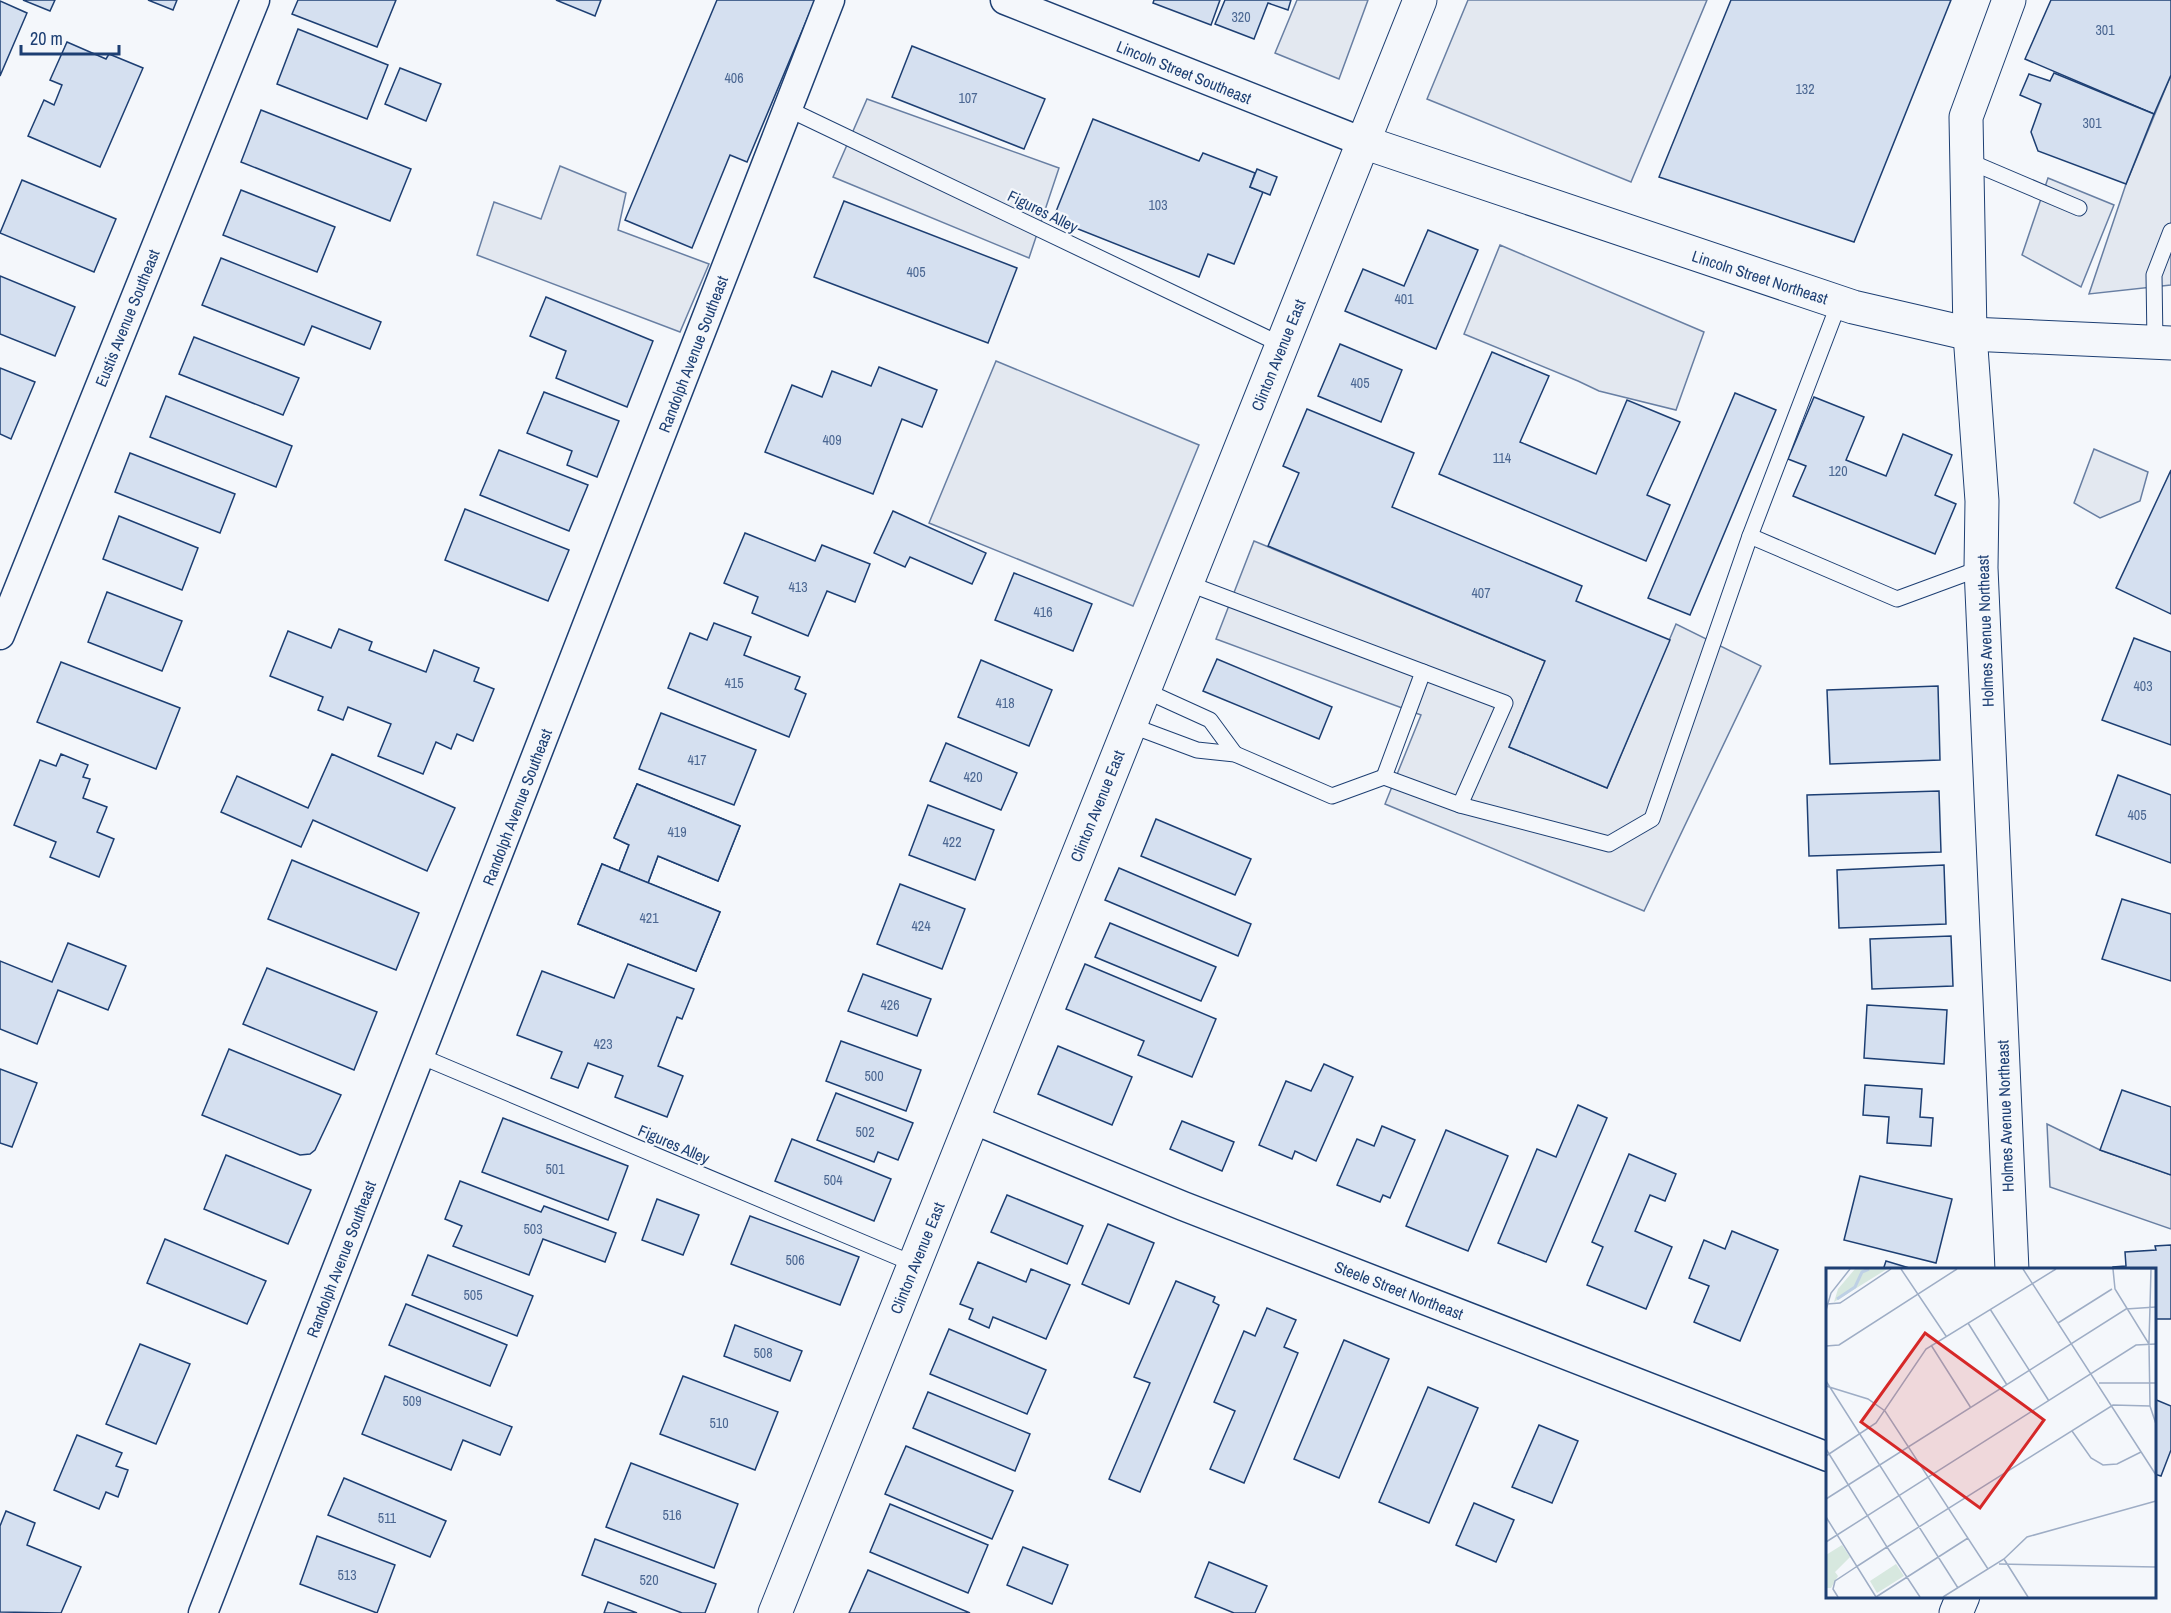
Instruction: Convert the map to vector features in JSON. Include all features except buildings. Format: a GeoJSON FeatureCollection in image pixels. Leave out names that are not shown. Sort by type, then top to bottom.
{"type":"FeatureCollection","features":[{"type":"Feature","properties":{"kind":"street","name":"Eustis Avenue Southeast"},"geometry":{"type":"LineString","coordinates":[[0,636],[255,0]]}},
{"type":"Feature","properties":{"kind":"street","name":"Randolph Avenue Southeast"},"geometry":{"type":"LineString","coordinates":[[203,1613],[830,0]]}},
{"type":"Feature","properties":{"kind":"street","name":"Lincoln Street Southeast"},"geometry":{"type":"LineString","coordinates":[[1005,0],[1364,142]]}},
{"type":"Feature","properties":{"kind":"street","name":"Clinton Avenue East"},"geometry":{"type":"LineString","coordinates":[[775,1613],[1420,0]]}},
{"type":"Feature","properties":{"kind":"street","name":"Holmes Avenue Northeast"},"geometry":{"type":"LineString","coordinates":[[2009,0],[1966,117],[1966,160],[1970,334],[1982,501],[1982,568],[2012,1268]]}},
{"type":"Feature","properties":{"kind":"street","name":"Lincoln Street Northeast"},"geometry":{"type":"LineString","coordinates":[[1364,142],[1839,303],[1970,334],[2163,343]]}},
{"type":"Feature","properties":{"kind":"street","name":"Steele Street Northeast"},"geometry":{"type":"LineString","coordinates":[[972,1119],[1194,1210],[1826,1457]]}},
{"type":"Feature","properties":{"kind":"street"},"geometry":{"type":"LineString","coordinates":[[1956,1613],[1961,1598]]}},
{"type":"Feature","properties":{"kind":"lane","name":"Figures Alley"},"geometry":{"type":"LineString","coordinates":[[788,109],[1282,345]]}},
{"type":"Feature","properties":{"kind":"lane"},"geometry":{"type":"LineString","coordinates":[[1966,160],[2079,208]]}},
{"type":"Feature","properties":{"kind":"lane"},"geometry":{"type":"LineString","coordinates":[[2163,343],[2154,274],[2171,231]]}},
{"type":"Feature","properties":{"kind":"lane"},"geometry":{"type":"LineString","coordinates":[[1130,725],[1197,750],[1235,754],[1332,796],[1384,777],[1460,805],[1609,844],[1652,819],[1750,536],[1839,303]]}},
{"type":"Feature","properties":{"kind":"lane"},"geometry":{"type":"LineString","coordinates":[[1750,536],[1897,599],[1982,568]]}},
{"type":"Feature","properties":{"kind":"lane"},"geometry":{"type":"LineString","coordinates":[[1187,583],[1505,703],[1460,805]]}},
{"type":"Feature","properties":{"kind":"lane"},"geometry":{"type":"LineString","coordinates":[[1384,777],[1423,672]]}},
{"type":"Feature","properties":{"kind":"lane"},"geometry":{"type":"LineString","coordinates":[[1144,690],[1210,720],[1235,754]]}},
{"type":"Feature","properties":{"kind":"lane","name":"Figures Alley"},"geometry":{"type":"LineString","coordinates":[[420,1056],[914,1264]]}},
{"type":"Feature","properties":{"kind":"shaded area"},"geometry":{"type":"Polygon","coordinates":[[[1297,0],[1368,0],[1339,79],[1275,53],[1297,0]]]}},
{"type":"Feature","properties":{"kind":"shaded area"},"geometry":{"type":"Polygon","coordinates":[[[1468,0],[1707,0],[1631,182],[1427,99],[1468,0]]]}},
{"type":"Feature","properties":{"kind":"shaded area"},"geometry":{"type":"Polygon","coordinates":[[[2171,75],[2171,285],[2089,294],[2126,184],[2171,75]]]}},
{"type":"Feature","properties":{"kind":"shaded area"},"geometry":{"type":"Polygon","coordinates":[[[867,99],[1059,168],[1029,258],[833,177],[867,99]]]}},
{"type":"Feature","properties":{"kind":"shaded area"},"geometry":{"type":"Polygon","coordinates":[[[560,166],[626,193],[618,230],[709,264],[680,332],[477,255],[494,202],[541,219],[560,166]]]}},
{"type":"Feature","properties":{"kind":"shaded area"},"geometry":{"type":"Polygon","coordinates":[[[2048,178],[2114,205],[2081,287],[2022,255],[2048,178]]]}},
{"type":"Feature","properties":{"kind":"shaded area"},"geometry":{"type":"Polygon","coordinates":[[[1500,245],[1704,332],[1676,410],[1599,391],[1464,334],[1500,245]]]}},
{"type":"Feature","properties":{"kind":"shaded area"},"geometry":{"type":"Polygon","coordinates":[[[996,361],[1199,445],[1133,606],[929,523],[996,361]]]}},
{"type":"Feature","properties":{"kind":"shaded area"},"geometry":{"type":"Polygon","coordinates":[[[2094,449],[2148,472],[2140,501],[2100,518],[2074,503],[2094,449]]]}},
{"type":"Feature","properties":{"kind":"shaded area"},"geometry":{"type":"Polygon","coordinates":[[[1254,541],[1545,661],[1509,747],[1607,788],[1676,624],[1761,666],[1644,911],[1385,804],[1421,715],[1216,639],[1254,541]]]}},
{"type":"Feature","properties":{"kind":"shaded area"},"geometry":{"type":"Polygon","coordinates":[[[2047,1124],[2100,1150],[2171,1175],[2171,1229],[2050,1187],[2047,1124]]]}}]}
